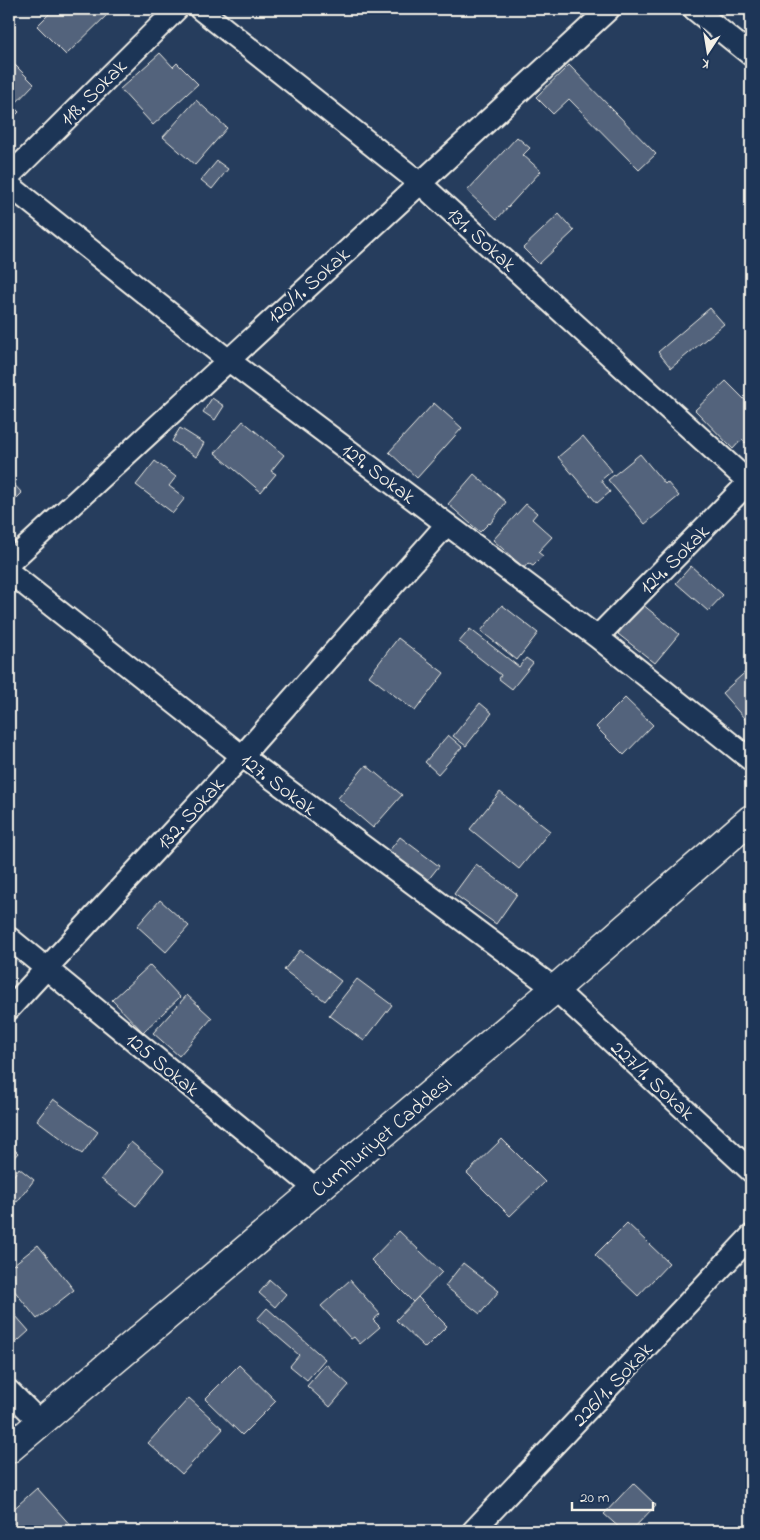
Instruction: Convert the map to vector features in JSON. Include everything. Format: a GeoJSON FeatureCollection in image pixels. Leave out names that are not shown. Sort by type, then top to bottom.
{"type":"FeatureCollection","features":[{"type":"Feature","properties":{"kind":"main road","name":"Cumhuriyet Caddesi"},"geometry":{"type":"LineString","coordinates":[[9,1449],[555,988],[751,819]]}},
{"type":"Feature","properties":{"kind":"street","name":"118. Sokak"},"geometry":{"type":"LineString","coordinates":[[9,176],[177,9]]}},
{"type":"Feature","properties":{"kind":"street","name":"131. Sokak"},"geometry":{"type":"LineString","coordinates":[[200,9],[421,184],[751,482]]}},
{"type":"Feature","properties":{"kind":"street","name":"120/1. Sokak"},"geometry":{"type":"LineString","coordinates":[[9,562],[227,359],[421,184],[608,9]]}},
{"type":"Feature","properties":{"kind":"street"},"geometry":{"type":"LineString","coordinates":[[694,9],[751,55]]}},
{"type":"Feature","properties":{"kind":"street","name":"129. Sokak"},"geometry":{"type":"LineString","coordinates":[[9,185],[227,359],[597,637],[751,760]]}},
{"type":"Feature","properties":{"kind":"street","name":"124. Sokak"},"geometry":{"type":"LineString","coordinates":[[597,637],[751,482]]}},
{"type":"Feature","properties":{"kind":"street","name":"132. Sokak"},"geometry":{"type":"LineString","coordinates":[[9,1009],[242,756],[447,524]]}},
{"type":"Feature","properties":{"kind":"street","name":"127. Sokak"},"geometry":{"type":"LineString","coordinates":[[9,572],[242,756],[555,988]]}},
{"type":"Feature","properties":{"kind":"street","name":"125 Sokak"},"geometry":{"type":"LineString","coordinates":[[9,938],[317,1190]]}},
{"type":"Feature","properties":{"kind":"street","name":"227/1. Sokak"},"geometry":{"type":"LineString","coordinates":[[555,988],[751,1171]]}},
{"type":"Feature","properties":{"kind":"street","name":"226/1. Sokak"},"geometry":{"type":"LineString","coordinates":[[473,1531],[751,1236]]}},
{"type":"Feature","properties":{"kind":"street"},"geometry":{"type":"LineString","coordinates":[[9,1391],[40,1422]]}},
{"type":"Feature","properties":{"kind":"building"},"geometry":{"type":"Polygon","coordinates":[[[50,9],[109,9],[111,11],[66,55],[37,26],[52,11],[50,9]]]}},
{"type":"Feature","properties":{"kind":"building"},"geometry":{"type":"Polygon","coordinates":[[[160,53],[173,67],[177,63],[198,84],[153,125],[120,89],[160,53]]]}},
{"type":"Feature","properties":{"kind":"building"},"geometry":{"type":"Polygon","coordinates":[[[9,59],[34,84],[13,106],[19,112],[9,122],[9,59]]]}},
{"type":"Feature","properties":{"kind":"building"},"geometry":{"type":"Polygon","coordinates":[[[569,65],[656,154],[639,170],[569,99],[553,114],[536,97],[569,65]]]}},
{"type":"Feature","properties":{"kind":"building"},"geometry":{"type":"Polygon","coordinates":[[[196,100],[227,128],[195,165],[163,137],[196,100]]]}},
{"type":"Feature","properties":{"kind":"building"},"geometry":{"type":"Polygon","coordinates":[[[517,137],[530,148],[523,155],[541,171],[497,219],[467,191],[517,137]]]}},
{"type":"Feature","properties":{"kind":"building"},"geometry":{"type":"Polygon","coordinates":[[[217,161],[228,169],[212,189],[201,180],[217,161]]]}},
{"type":"Feature","properties":{"kind":"building"},"geometry":{"type":"Polygon","coordinates":[[[559,214],[574,231],[539,264],[523,248],[559,214]]]}},
{"type":"Feature","properties":{"kind":"building"},"geometry":{"type":"Polygon","coordinates":[[[710,308],[724,324],[671,368],[658,352],[710,308]]]}},
{"type":"Feature","properties":{"kind":"building"},"geometry":{"type":"Polygon","coordinates":[[[726,381],[751,406],[751,437],[745,443],[742,439],[733,449],[695,410],[726,381]]]}},
{"type":"Feature","properties":{"kind":"building"},"geometry":{"type":"Polygon","coordinates":[[[212,398],[224,406],[215,420],[203,412],[212,398]]]}},
{"type":"Feature","properties":{"kind":"building"},"geometry":{"type":"Polygon","coordinates":[[[434,403],[462,428],[417,478],[389,452],[434,403]]]}},
{"type":"Feature","properties":{"kind":"building"},"geometry":{"type":"Polygon","coordinates":[[[243,421],[284,455],[271,471],[276,474],[261,492],[215,453],[243,421]]]}},
{"type":"Feature","properties":{"kind":"building"},"geometry":{"type":"Polygon","coordinates":[[[180,428],[204,443],[196,457],[172,441],[180,428]]]}},
{"type":"Feature","properties":{"kind":"building"},"geometry":{"type":"Polygon","coordinates":[[[583,436],[612,471],[601,480],[610,492],[597,503],[558,457],[583,436]]]}},
{"type":"Feature","properties":{"kind":"building"},"geometry":{"type":"Polygon","coordinates":[[[640,454],[665,484],[667,482],[679,496],[645,524],[608,480],[640,454]]]}},
{"type":"Feature","properties":{"kind":"building"},"geometry":{"type":"Polygon","coordinates":[[[155,461],[176,477],[169,486],[185,498],[173,513],[136,485],[155,461]]]}},
{"type":"Feature","properties":{"kind":"building"},"geometry":{"type":"Polygon","coordinates":[[[474,474],[506,502],[490,524],[480,532],[448,504],[474,474]]]}},
{"type":"Feature","properties":{"kind":"building"},"geometry":{"type":"Polygon","coordinates":[[[9,479],[22,493],[9,506],[9,479]]]}},
{"type":"Feature","properties":{"kind":"building"},"geometry":{"type":"Polygon","coordinates":[[[526,504],[537,513],[532,519],[552,537],[538,552],[543,556],[533,566],[528,563],[524,568],[493,540],[526,504]]]}},
{"type":"Feature","properties":{"kind":"building"},"geometry":{"type":"Polygon","coordinates":[[[691,566],[723,595],[708,611],[676,583],[691,566]]]}},
{"type":"Feature","properties":{"kind":"building"},"geometry":{"type":"Polygon","coordinates":[[[642,604],[679,634],[655,663],[618,634],[642,604]]]}},
{"type":"Feature","properties":{"kind":"building"},"geometry":{"type":"Polygon","coordinates":[[[502,605],[538,633],[517,660],[481,631],[502,605]]]}},
{"type":"Feature","properties":{"kind":"building"},"geometry":{"type":"Polygon","coordinates":[[[470,629],[519,667],[526,658],[533,663],[512,689],[499,679],[501,675],[459,642],[470,629]]]}},
{"type":"Feature","properties":{"kind":"building"},"geometry":{"type":"Polygon","coordinates":[[[398,638],[444,673],[415,711],[369,676],[398,638]]]}},
{"type":"Feature","properties":{"kind":"building"},"geometry":{"type":"Polygon","coordinates":[[[751,667],[751,726],[722,693],[751,667]]]}},
{"type":"Feature","properties":{"kind":"building"},"geometry":{"type":"Polygon","coordinates":[[[625,698],[653,725],[624,755],[596,727],[625,698]]]}},
{"type":"Feature","properties":{"kind":"building"},"geometry":{"type":"Polygon","coordinates":[[[480,703],[492,713],[466,746],[453,736],[480,703]]]}},
{"type":"Feature","properties":{"kind":"building"},"geometry":{"type":"Polygon","coordinates":[[[448,735],[462,747],[438,774],[425,762],[448,735]]]}},
{"type":"Feature","properties":{"kind":"building"},"geometry":{"type":"Polygon","coordinates":[[[366,765],[402,795],[373,828],[338,798],[366,765]]]}},
{"type":"Feature","properties":{"kind":"building"},"geometry":{"type":"Polygon","coordinates":[[[500,792],[550,831],[519,869],[470,829],[500,792]]]}},
{"type":"Feature","properties":{"kind":"building"},"geometry":{"type":"Polygon","coordinates":[[[400,837],[439,866],[424,885],[385,856],[400,837]]]}},
{"type":"Feature","properties":{"kind":"building"},"geometry":{"type":"Polygon","coordinates":[[[476,864],[517,894],[496,924],[454,894],[476,864]]]}},
{"type":"Feature","properties":{"kind":"building"},"geometry":{"type":"Polygon","coordinates":[[[160,900],[189,926],[166,952],[137,926],[160,900]]]}},
{"type":"Feature","properties":{"kind":"building"},"geometry":{"type":"Polygon","coordinates":[[[300,950],[341,981],[325,1001],[284,970],[300,950]]]}},
{"type":"Feature","properties":{"kind":"building"},"geometry":{"type":"Polygon","coordinates":[[[150,965],[180,997],[143,1032],[112,1000],[150,965]]]}},
{"type":"Feature","properties":{"kind":"building"},"geometry":{"type":"Polygon","coordinates":[[[357,979],[392,1005],[364,1041],[329,1015],[357,979]]]}},
{"type":"Feature","properties":{"kind":"building"},"geometry":{"type":"Polygon","coordinates":[[[187,995],[212,1018],[179,1056],[153,1033],[187,995]]]}},
{"type":"Feature","properties":{"kind":"building"},"geometry":{"type":"Polygon","coordinates":[[[53,1099],[98,1132],[82,1154],[37,1120],[53,1099]]]}},
{"type":"Feature","properties":{"kind":"building"},"geometry":{"type":"Polygon","coordinates":[[[502,1139],[545,1182],[510,1216],[467,1173],[502,1139]]]}},
{"type":"Feature","properties":{"kind":"building"},"geometry":{"type":"Polygon","coordinates":[[[131,1142],[165,1170],[136,1206],[101,1179],[131,1142]]]}},
{"type":"Feature","properties":{"kind":"building"},"geometry":{"type":"Polygon","coordinates":[[[9,1144],[18,1153],[9,1163],[9,1144]]]}},
{"type":"Feature","properties":{"kind":"building"},"geometry":{"type":"Polygon","coordinates":[[[19,1168],[34,1180],[17,1202],[9,1196],[9,1182],[19,1168]]]}},
{"type":"Feature","properties":{"kind":"building"},"geometry":{"type":"Polygon","coordinates":[[[627,1223],[669,1263],[638,1296],[595,1255],[627,1223]]]}},
{"type":"Feature","properties":{"kind":"building"},"geometry":{"type":"Polygon","coordinates":[[[399,1231],[442,1272],[413,1302],[371,1260],[399,1231]]]}},
{"type":"Feature","properties":{"kind":"building"},"geometry":{"type":"Polygon","coordinates":[[[38,1245],[74,1290],[37,1319],[9,1284],[9,1268],[38,1245]]]}},
{"type":"Feature","properties":{"kind":"building"},"geometry":{"type":"Polygon","coordinates":[[[463,1263],[499,1291],[480,1314],[445,1286],[463,1263]]]}},
{"type":"Feature","properties":{"kind":"building"},"geometry":{"type":"Polygon","coordinates":[[[270,1280],[286,1294],[275,1307],[259,1293],[270,1280]]]}},
{"type":"Feature","properties":{"kind":"building"},"geometry":{"type":"Polygon","coordinates":[[[350,1280],[380,1314],[373,1320],[380,1327],[360,1344],[354,1337],[351,1339],[321,1306],[350,1280]]]}},
{"type":"Feature","properties":{"kind":"building"},"geometry":{"type":"Polygon","coordinates":[[[418,1297],[447,1326],[425,1348],[396,1320],[418,1297]]]}},
{"type":"Feature","properties":{"kind":"building"},"geometry":{"type":"Polygon","coordinates":[[[9,1308],[29,1331],[9,1349],[9,1308]]]}},
{"type":"Feature","properties":{"kind":"building"},"geometry":{"type":"Polygon","coordinates":[[[267,1308],[325,1359],[307,1380],[290,1366],[299,1355],[257,1319],[267,1308]]]}},
{"type":"Feature","properties":{"kind":"building"},"geometry":{"type":"Polygon","coordinates":[[[326,1364],[349,1385],[330,1407],[307,1386],[326,1364]]]}},
{"type":"Feature","properties":{"kind":"building"},"geometry":{"type":"Polygon","coordinates":[[[239,1365],[276,1401],[242,1435],[205,1399],[239,1365]]]}},
{"type":"Feature","properties":{"kind":"building"},"geometry":{"type":"Polygon","coordinates":[[[189,1398],[223,1429],[182,1474],[148,1443],[189,1398]]]}},
{"type":"Feature","properties":{"kind":"building"},"geometry":{"type":"Polygon","coordinates":[[[633,1483],[656,1505],[631,1531],[623,1531],[604,1514],[633,1483]]]}},
{"type":"Feature","properties":{"kind":"building"},"geometry":{"type":"Polygon","coordinates":[[[37,1488],[73,1528],[70,1531],[9,1531],[9,1513],[37,1488]]]}}]}
